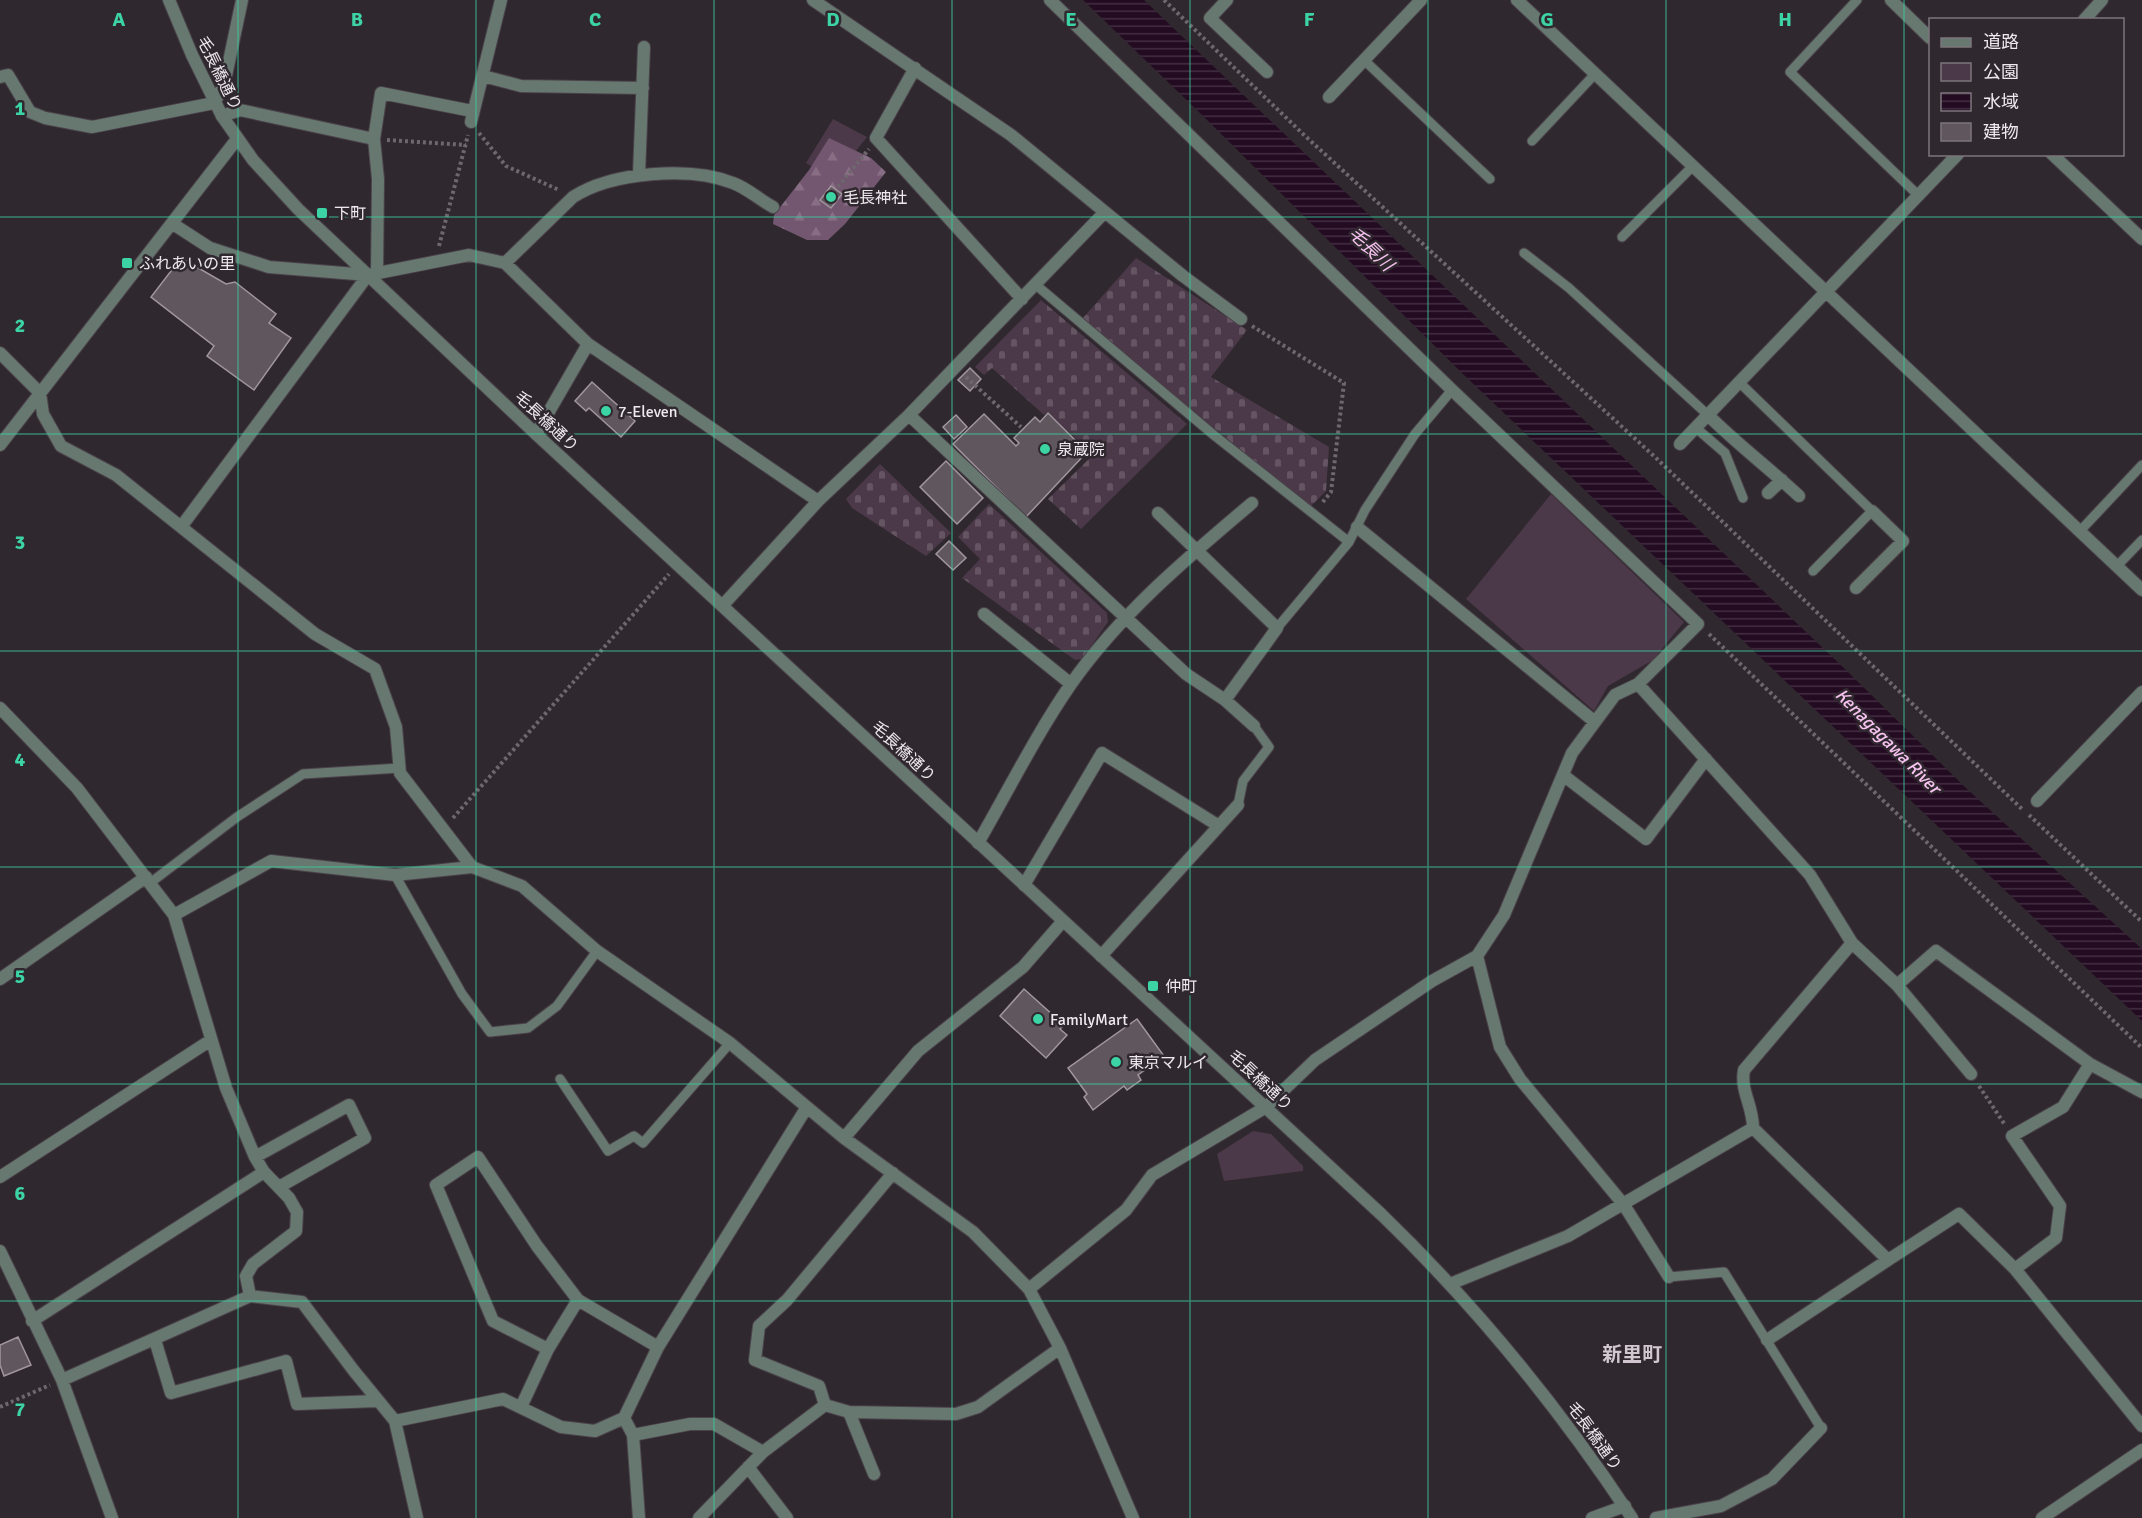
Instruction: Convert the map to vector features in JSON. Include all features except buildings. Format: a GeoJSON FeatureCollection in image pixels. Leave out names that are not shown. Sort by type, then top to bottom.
{"type":"FeatureCollection","features":[{"type":"Feature","properties":{"kind":"street","name":"毛長橋通り"},"geometry":{"type":"LineString","coordinates":[[169,0],[214,103],[222,116],[237,139],[298,209],[372,274],[536,434],[1382,1215],[1450,1284],[1561,1418],[1632,1518]]}},
{"type":"Feature","properties":{"kind":"street"},"geometry":{"type":"LineString","coordinates":[[0,77],[8,75],[30,112],[45,118],[92,127],[214,103],[224,85],[242,0]]}},
{"type":"Feature","properties":{"kind":"street"},"geometry":{"type":"LineString","coordinates":[[182,527],[372,274],[378,179],[374,139],[381,93],[471,117],[501,0]]}},
{"type":"Feature","properties":{"kind":"street"},"geometry":{"type":"LineString","coordinates":[[813,0],[1011,135],[1104,213],[1241,319]]}},
{"type":"Feature","properties":{"kind":"street"},"geometry":{"type":"LineString","coordinates":[[1029,1289],[1126,1210],[1152,1175],[1266,1107],[1315,1060],[1432,981],[1477,956],[1504,915],[1572,753],[1615,695],[1638,684],[1698,624],[1452,390],[1050,0]]}},
{"type":"Feature","properties":{"kind":"street"},"geometry":{"type":"LineString","coordinates":[[1227,0],[1210,18],[1267,72]]}},
{"type":"Feature","properties":{"kind":"street"},"geometry":{"type":"LineString","coordinates":[[1329,97],[1421,0]]}},
{"type":"Feature","properties":{"kind":"street"},"geometry":{"type":"LineString","coordinates":[[1517,0],[2142,590]]}},
{"type":"Feature","properties":{"kind":"street"},"geometry":{"type":"LineString","coordinates":[[1891,0],[1929,37]]}},
{"type":"Feature","properties":{"kind":"street"},"geometry":{"type":"LineString","coordinates":[[2086,18],[2102,0]]}},
{"type":"Feature","properties":{"kind":"street"},"geometry":{"type":"LineString","coordinates":[[639,174],[645,47]]}},
{"type":"Feature","properties":{"kind":"street"},"geometry":{"type":"LineString","coordinates":[[915,68],[876,138],[1022,299]]}},
{"type":"Feature","properties":{"kind":"street"},"geometry":{"type":"LineString","coordinates":[[483,76],[521,86],[643,88]]}},
{"type":"Feature","properties":{"kind":"street"},"geometry":{"type":"LineString","coordinates":[[222,116],[240,110],[374,139]]}},
{"type":"Feature","properties":{"kind":"street"},"geometry":{"type":"LineString","coordinates":[[0,445],[237,139]]}},
{"type":"Feature","properties":{"kind":"street"},"geometry":{"type":"LineString","coordinates":[[1680,444],[1956,156]]}},
{"type":"Feature","properties":{"kind":"street"},"geometry":{"type":"LineString","coordinates":[[2054,156],[2142,239]]}},
{"type":"Feature","properties":{"kind":"street"},"geometry":{"type":"LineString","coordinates":[[505,263],[573,196],[584,189],[639,174],[686,174],[733,183],[773,207]]}},
{"type":"Feature","properties":{"kind":"street"},"geometry":{"type":"LineString","coordinates":[[723,605],[818,501],[909,415],[1104,213]]}},
{"type":"Feature","properties":{"kind":"street"},"geometry":{"type":"LineString","coordinates":[[172,224],[210,248],[259,264],[299,270],[372,274],[469,255],[505,263],[588,344],[818,501]]}},
{"type":"Feature","properties":{"kind":"street"},"geometry":{"type":"LineString","coordinates":[[536,434],[588,344]]}},
{"type":"Feature","properties":{"kind":"street"},"geometry":{"type":"LineString","coordinates":[[0,353],[40,393],[43,414],[61,446],[116,475],[315,634],[375,669],[396,726],[400,773],[472,867]]}},
{"type":"Feature","properties":{"kind":"street"},"geometry":{"type":"LineString","coordinates":[[909,415],[1186,674],[1225,700],[1254,726]]}},
{"type":"Feature","properties":{"kind":"street"},"geometry":{"type":"LineString","coordinates":[[1708,416],[1740,447],[1755,454],[1799,496]]}},
{"type":"Feature","properties":{"kind":"street"},"geometry":{"type":"LineString","coordinates":[[1768,493],[1782,480]]}},
{"type":"Feature","properties":{"kind":"street"},"geometry":{"type":"LineString","coordinates":[[978,843],[1071,684],[1126,618],[1197,550],[1252,502]]}},
{"type":"Feature","properties":{"kind":"street"},"geometry":{"type":"LineString","coordinates":[[1856,588],[1904,541],[1872,512]]}},
{"type":"Feature","properties":{"kind":"street"},"geometry":{"type":"LineString","coordinates":[[1158,513],[1277,628],[1225,700]]}},
{"type":"Feature","properties":{"kind":"street"},"geometry":{"type":"LineString","coordinates":[[1357,527],[1595,722]]}},
{"type":"Feature","properties":{"kind":"street"},"geometry":{"type":"LineString","coordinates":[[984,614],[1071,684]]}},
{"type":"Feature","properties":{"kind":"street"},"geometry":{"type":"LineString","coordinates":[[1638,684],[1810,875],[1852,943],[1897,984],[1971,1074]]}},
{"type":"Feature","properties":{"kind":"street"},"geometry":{"type":"LineString","coordinates":[[2037,801],[2142,692]]}},
{"type":"Feature","properties":{"kind":"street"},"geometry":{"type":"LineString","coordinates":[[0,708],[77,788],[174,915],[226,1088],[255,1157],[264,1172],[279,1187],[297,1212],[296,1232],[253,1264],[246,1276],[250,1296]]}},
{"type":"Feature","properties":{"kind":"street"},"geometry":{"type":"LineString","coordinates":[[1024,885],[1102,753],[1219,826]]}},
{"type":"Feature","properties":{"kind":"street"},"geometry":{"type":"LineString","coordinates":[[1563,775],[1646,839],[1706,759]]}},
{"type":"Feature","properties":{"kind":"street"},"geometry":{"type":"LineString","coordinates":[[1101,956],[1238,805]]}},
{"type":"Feature","properties":{"kind":"street"},"geometry":{"type":"LineString","coordinates":[[174,915],[270,861],[395,875],[472,867],[522,886],[597,951],[730,1043],[844,1138],[973,1232],[1029,1289],[1060,1348],[1133,1518]]}},
{"type":"Feature","properties":{"kind":"street"},"geometry":{"type":"LineString","coordinates":[[0,979],[148,880]]}},
{"type":"Feature","properties":{"kind":"street"},"geometry":{"type":"LineString","coordinates":[[844,1138],[918,1052],[1023,967],[1064,921]]}},
{"type":"Feature","properties":{"kind":"street"},"geometry":{"type":"LineString","coordinates":[[1852,943],[1744,1070],[1741,1083],[1753,1112],[1753,1128],[1888,1260]]}},
{"type":"Feature","properties":{"kind":"street"},"geometry":{"type":"LineString","coordinates":[[1897,984],[1936,951],[2090,1064],[2142,1092]]}},
{"type":"Feature","properties":{"kind":"street"},"geometry":{"type":"LineString","coordinates":[[1477,956],[1500,1047],[1520,1079],[1624,1205],[1669,1277]]}},
{"type":"Feature","properties":{"kind":"street"},"geometry":{"type":"LineString","coordinates":[[0,1177],[211,1040]]}},
{"type":"Feature","properties":{"kind":"street"},"geometry":{"type":"LineString","coordinates":[[2015,1269],[2056,1238],[2060,1206],[2012,1136],[2062,1107],[2090,1064]]}},
{"type":"Feature","properties":{"kind":"street"},"geometry":{"type":"LineString","coordinates":[[255,1157],[349,1106],[365,1138],[279,1187]]}},
{"type":"Feature","properties":{"kind":"street"},"geometry":{"type":"LineString","coordinates":[[396,1421],[502,1398],[561,1426],[595,1431],[624,1418],[658,1347],[807,1107]]}},
{"type":"Feature","properties":{"kind":"street"},"geometry":{"type":"LineString","coordinates":[[1450,1284],[1568,1236],[1753,1128]]}},
{"type":"Feature","properties":{"kind":"street"},"geometry":{"type":"LineString","coordinates":[[548,1349],[493,1321],[436,1185],[478,1157],[537,1246],[578,1300],[658,1347]]}},
{"type":"Feature","properties":{"kind":"street"},"geometry":{"type":"LineString","coordinates":[[32,1322],[264,1172]]}},
{"type":"Feature","properties":{"kind":"street"},"geometry":{"type":"LineString","coordinates":[[893,1173],[787,1300],[759,1326],[755,1360],[819,1386],[819,1394],[825,1405],[849,1412],[956,1414],[978,1407],[1060,1348]]}},
{"type":"Feature","properties":{"kind":"street"},"geometry":{"type":"LineString","coordinates":[[1767,1340],[1959,1214],[2015,1269],[2142,1426]]}},
{"type":"Feature","properties":{"kind":"street"},"geometry":{"type":"LineString","coordinates":[[0,1251],[32,1322],[62,1380],[112,1518]]}},
{"type":"Feature","properties":{"kind":"street"},"geometry":{"type":"LineString","coordinates":[[62,1380],[250,1296],[302,1302],[377,1401],[396,1421],[417,1518]]}},
{"type":"Feature","properties":{"kind":"street"},"geometry":{"type":"LineString","coordinates":[[521,1407],[548,1349],[578,1300]]}},
{"type":"Feature","properties":{"kind":"street"},"geometry":{"type":"LineString","coordinates":[[155,1340],[171,1393],[286,1361],[297,1404],[377,1401]]}},
{"type":"Feature","properties":{"kind":"street"},"geometry":{"type":"LineString","coordinates":[[699,1518],[763,1452],[825,1405]]}},
{"type":"Feature","properties":{"kind":"street"},"geometry":{"type":"LineString","coordinates":[[849,1412],[874,1474]]}},
{"type":"Feature","properties":{"kind":"street"},"geometry":{"type":"LineString","coordinates":[[624,1418],[633,1435],[639,1518]]}},
{"type":"Feature","properties":{"kind":"street"},"geometry":{"type":"LineString","coordinates":[[633,1435],[690,1424],[714,1424],[763,1452]]}},
{"type":"Feature","properties":{"kind":"street"},"geometry":{"type":"LineString","coordinates":[[1656,1518],[1721,1506],[1772,1479],[1821,1428]]}},
{"type":"Feature","properties":{"kind":"street"},"geometry":{"type":"LineString","coordinates":[[2042,1518],[2142,1450]]}},
{"type":"Feature","properties":{"kind":"street"},"geometry":{"type":"LineString","coordinates":[[748,1467],[787,1518]]}},
{"type":"Feature","properties":{"kind":"street"},"geometry":{"type":"LineString","coordinates":[[1592,1518],[1625,1506]]}},
{"type":"Feature","properties":{"kind":"lane"},"geometry":{"type":"LineString","coordinates":[[1857,0],[1790,72],[1919,196]]}},
{"type":"Feature","properties":{"kind":"lane"},"geometry":{"type":"LineString","coordinates":[[1364,60],[1490,179]]}},
{"type":"Feature","properties":{"kind":"lane"},"geometry":{"type":"LineString","coordinates":[[1532,141],[1595,75]]}},
{"type":"Feature","properties":{"kind":"lane"},"geometry":{"type":"LineString","coordinates":[[1622,237],[1693,165]]}},
{"type":"Feature","properties":{"kind":"lane"},"geometry":{"type":"LineString","coordinates":[[1524,253],[1569,288],[1708,416]]}},
{"type":"Feature","properties":{"kind":"lane"},"geometry":{"type":"LineString","coordinates":[[1036,285],[1197,422],[1349,542]]}},
{"type":"Feature","properties":{"kind":"lane"},"geometry":{"type":"LineString","coordinates":[[1740,383],[1872,512],[1814,571]]}},
{"type":"Feature","properties":{"kind":"lane"},"geometry":{"type":"LineString","coordinates":[[1277,628],[1349,542],[1415,434],[1452,390]]}},
{"type":"Feature","properties":{"kind":"lane"},"geometry":{"type":"LineString","coordinates":[[1696,428],[1725,453],[1743,498]]}},
{"type":"Feature","properties":{"kind":"lane"},"geometry":{"type":"LineString","coordinates":[[2080,531],[2142,465]]}},
{"type":"Feature","properties":{"kind":"lane"},"geometry":{"type":"LineString","coordinates":[[2117,566],[2142,540]]}},
{"type":"Feature","properties":{"kind":"lane"},"geometry":{"type":"LineString","coordinates":[[1238,805],[1243,781],[1269,747],[1254,726]]}},
{"type":"Feature","properties":{"kind":"lane"},"geometry":{"type":"LineString","coordinates":[[148,880],[303,774],[400,768]]}},
{"type":"Feature","properties":{"kind":"lane"},"geometry":{"type":"LineString","coordinates":[[395,875],[462,994],[490,1032],[528,1028],[557,1006],[597,951]]}},
{"type":"Feature","properties":{"kind":"lane"},"geometry":{"type":"LineString","coordinates":[[560,1079],[608,1151],[634,1136],[644,1143],[730,1043]]}},
{"type":"Feature","properties":{"kind":"lane"},"geometry":{"type":"LineString","coordinates":[[1669,1277],[1724,1272],[1821,1428]]}},
{"type":"Feature","properties":{"kind":"path"},"geometry":{"type":"LineString","coordinates":[[1164,0],[1303,134],[1655,457],[1984,775],[2142,922]]}},
{"type":"Feature","properties":{"kind":"path"},"geometry":{"type":"LineString","coordinates":[[436,260],[466,145],[471,117]]}},
{"type":"Feature","properties":{"kind":"path"},"geometry":{"type":"LineString","coordinates":[[471,117],[506,166],[573,196]]}},
{"type":"Feature","properties":{"kind":"path"},"geometry":{"type":"LineString","coordinates":[[374,139],[466,145]]}},
{"type":"Feature","properties":{"kind":"path"},"geometry":{"type":"LineString","coordinates":[[838,186],[875,142]]}},
{"type":"Feature","properties":{"kind":"path"},"geometry":{"type":"LineString","coordinates":[[1241,319],[1344,383],[1331,492],[1313,514]]}},
{"type":"Feature","properties":{"kind":"path"},"geometry":{"type":"LineString","coordinates":[[961,373],[1021,427]]}},
{"type":"Feature","properties":{"kind":"path"},"geometry":{"type":"LineString","coordinates":[[443,830],[678,564]]}},
{"type":"Feature","properties":{"kind":"path"},"geometry":{"type":"LineString","coordinates":[[1698,624],[2142,1048]]}},
{"type":"Feature","properties":{"kind":"path"},"geometry":{"type":"LineString","coordinates":[[1971,1074],[2012,1136]]}},
{"type":"Feature","properties":{"kind":"path"},"geometry":{"type":"LineString","coordinates":[[0,1407],[62,1380]]}},
{"type":"Feature","properties":{"kind":"green space"},"geometry":{"type":"Polygon","coordinates":[[[833,119],[867,137],[834,179],[806,163],[833,119]]]}},
{"type":"Feature","properties":{"kind":"green space"},"geometry":{"type":"Polygon","coordinates":[[[829,138],[871,158],[886,172],[845,224],[828,240],[807,240],[773,224],[774,215],[809,170],[829,138]]]}},
{"type":"Feature","properties":{"kind":"green space"},"geometry":{"type":"Polygon","coordinates":[[[1136,258],[1247,330],[1211,377],[1329,447],[1326,491],[1310,507],[1082,319],[1136,258]]]}},
{"type":"Feature","properties":{"kind":"green space"},"geometry":{"type":"Polygon","coordinates":[[[1041,300],[1187,424],[1081,529],[1048,499],[1093,455],[1048,412],[1044,415],[992,368],[984,375],[975,367],[1041,300]]]}},
{"type":"Feature","properties":{"kind":"green space"},"geometry":{"type":"Polygon","coordinates":[[[880,464],[951,533],[926,556],[852,508],[846,499],[880,464]]]}},
{"type":"Feature","properties":{"kind":"green space"},"geometry":{"type":"Polygon","coordinates":[[[1551,494],[1684,622],[1653,660],[1608,686],[1594,711],[1466,599],[1551,494]]]}},
{"type":"Feature","properties":{"kind":"green space"},"geometry":{"type":"Polygon","coordinates":[[[989,504],[1107,613],[1108,622],[1082,659],[1075,660],[962,578],[980,559],[958,537],[989,504]]]}},
{"type":"Feature","properties":{"kind":"green space"},"geometry":{"type":"Polygon","coordinates":[[[1253,1131],[1271,1134],[1303,1166],[1303,1171],[1224,1181],[1217,1154],[1253,1131]]]}},
{"type":"Feature","properties":{"kind":"water"},"geometry":{"type":"Polygon","coordinates":[[[1083,0],[1144,0],[1847,671],[1966,788],[2142,949],[2142,1021],[1463,374],[1083,0]]]}},
{"type":"Feature","properties":{"kind":"place","name":"毛長神社"},"geometry":{"type":"Point","coordinates":[831,197]}},
{"type":"Feature","properties":{"kind":"place","name":"下町"},"geometry":{"type":"Point","coordinates":[322,213]}},
{"type":"Feature","properties":{"kind":"place","name":"ふれあいの里"},"geometry":{"type":"Point","coordinates":[127,263]}},
{"type":"Feature","properties":{"kind":"place","name":"7-Eleven"},"geometry":{"type":"Point","coordinates":[606,411]}},
{"type":"Feature","properties":{"kind":"place","name":"泉蔵院"},"geometry":{"type":"Point","coordinates":[1045,449]}},
{"type":"Feature","properties":{"kind":"place","name":"仲町"},"geometry":{"type":"Point","coordinates":[1153,986]}},
{"type":"Feature","properties":{"kind":"place","name":"FamilyMart"},"geometry":{"type":"Point","coordinates":[1038,1019]}},
{"type":"Feature","properties":{"kind":"place","name":"東京マルイ"},"geometry":{"type":"Point","coordinates":[1116,1062]}},
{"type":"Feature","properties":{"kind":"district","name":"新里町"},"geometry":{"type":"Point","coordinates":[1632,1354]}},
{"type":"Feature","properties":{"kind":"water label","name":"毛長川"},"geometry":{"type":"Point","coordinates":[1371,249]}},
{"type":"Feature","properties":{"kind":"water label","name":"Kenagagawa River"},"geometry":{"type":"Point","coordinates":[1888,741]}}]}
